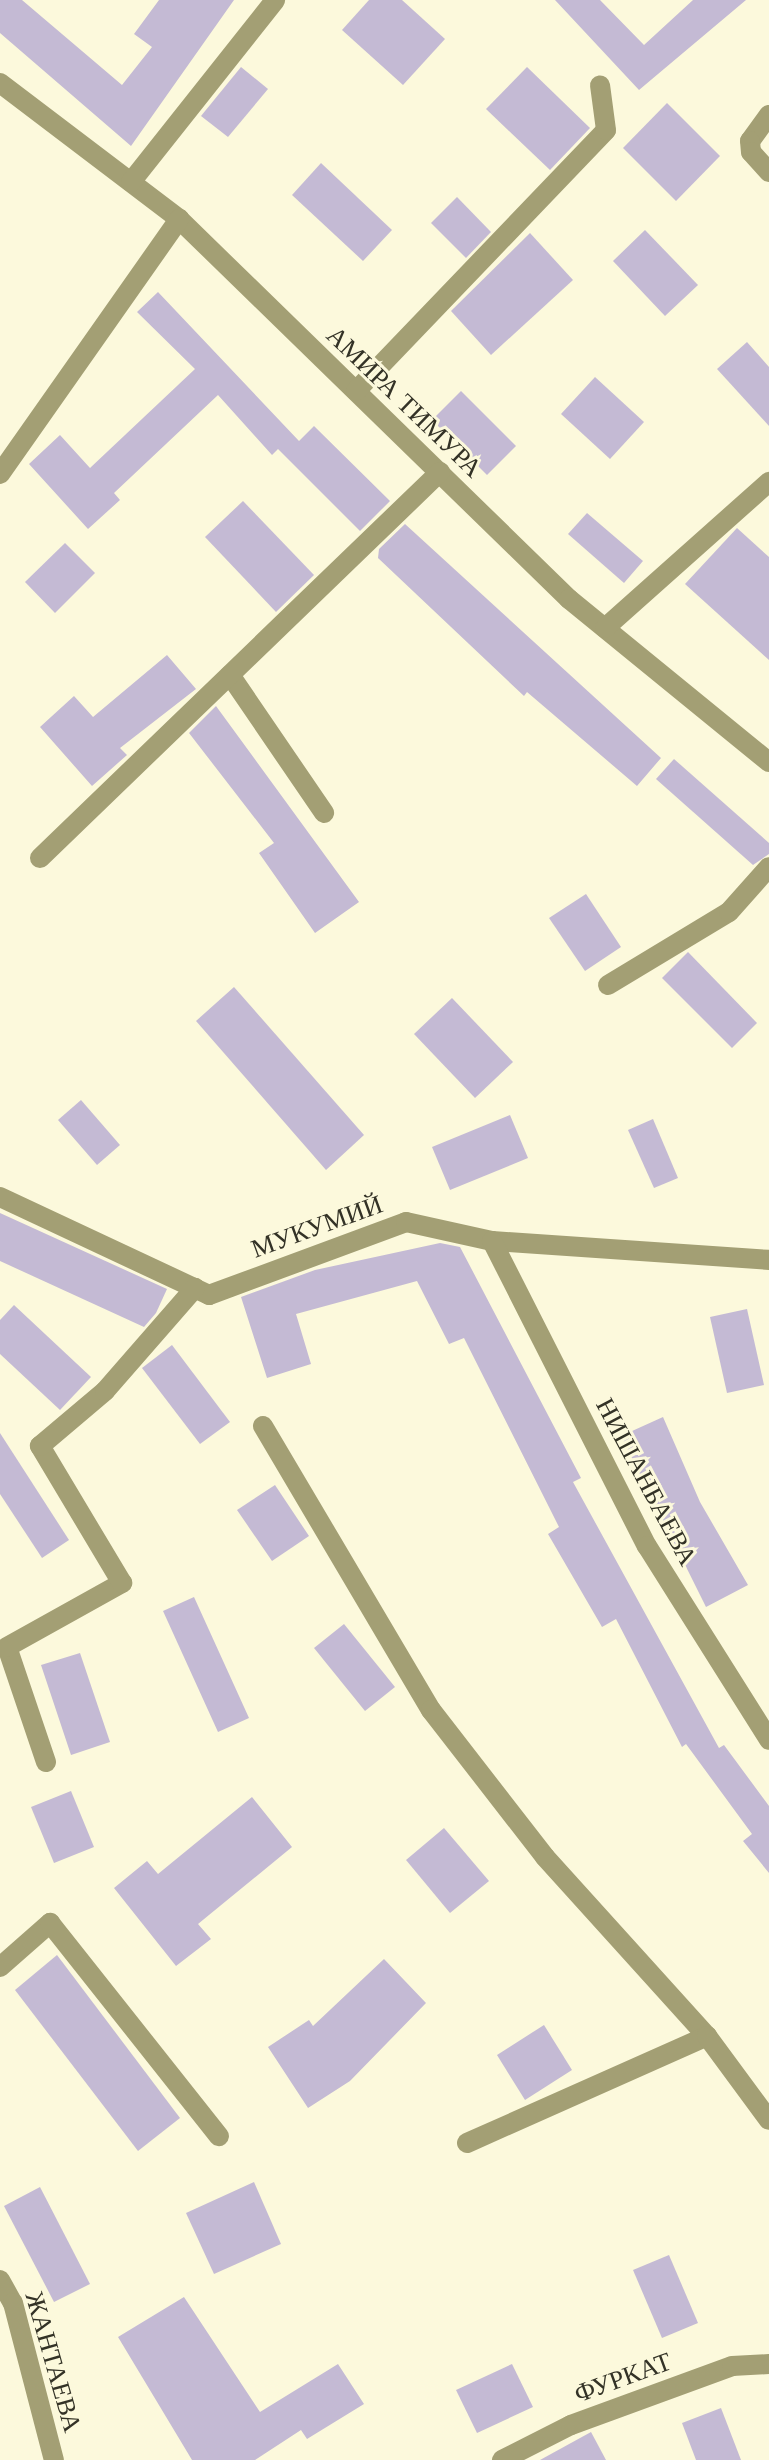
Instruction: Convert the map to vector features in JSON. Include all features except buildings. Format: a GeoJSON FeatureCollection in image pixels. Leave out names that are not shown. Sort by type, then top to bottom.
{"type":"FeatureCollection","features":[{"type":"Feature","properties":{"kind":"street"},"geometry":{"type":"LineString","coordinates":[[131,182],[275,0]]}},
{"type":"Feature","properties":{"kind":"street","name":"АМИРА ТИМУРА"},"geometry":{"type":"LineString","coordinates":[[0,83],[179,219],[605,628],[769,762]]}},
{"type":"Feature","properties":{"kind":"street"},"geometry":{"type":"LineString","coordinates":[[356,391],[606,130],[600,85]]}},
{"type":"Feature","properties":{"kind":"street"},"geometry":{"type":"LineString","coordinates":[[769,115],[750,141],[751,152],[769,172]]}},
{"type":"Feature","properties":{"kind":"street"},"geometry":{"type":"LineString","coordinates":[[0,474],[179,219]]}},
{"type":"Feature","properties":{"kind":"street"},"geometry":{"type":"LineString","coordinates":[[40,858],[440,472]]}},
{"type":"Feature","properties":{"kind":"street"},"geometry":{"type":"LineString","coordinates":[[605,628],[769,482]]}},
{"type":"Feature","properties":{"kind":"street"},"geometry":{"type":"LineString","coordinates":[[230,675],[324,813]]}},
{"type":"Feature","properties":{"kind":"street"},"geometry":{"type":"LineString","coordinates":[[608,985],[729,912],[769,867]]}},
{"type":"Feature","properties":{"kind":"street","name":"МУКУМИЙ"},"geometry":{"type":"LineString","coordinates":[[0,1197],[209,1295],[406,1222],[492,1241],[769,1260]]}},
{"type":"Feature","properties":{"kind":"street","name":"НИШАНБАЕВА"},"geometry":{"type":"LineString","coordinates":[[492,1241],[647,1546],[769,1740]]}},
{"type":"Feature","properties":{"kind":"street"},"geometry":{"type":"LineString","coordinates":[[46,1762],[7,1647],[122,1583],[40,1446],[105,1391],[195,1288]]}},
{"type":"Feature","properties":{"kind":"street"},"geometry":{"type":"LineString","coordinates":[[263,1426],[431,1710],[545,1857],[707,2036],[769,2120]]}},
{"type":"Feature","properties":{"kind":"street"},"geometry":{"type":"LineString","coordinates":[[0,1967],[50,1923],[219,2136]]}},
{"type":"Feature","properties":{"kind":"street"},"geometry":{"type":"LineString","coordinates":[[467,2143],[707,2036]]}},
{"type":"Feature","properties":{"kind":"street","name":"ЖАНТАЕВА"},"geometry":{"type":"LineString","coordinates":[[0,2280],[13,2303],[54,2460]]}},
{"type":"Feature","properties":{"kind":"street","name":"ФУРКАТ"},"geometry":{"type":"LineString","coordinates":[[502,2460],[571,2425],[732,2366],[769,2364]]}}]}
